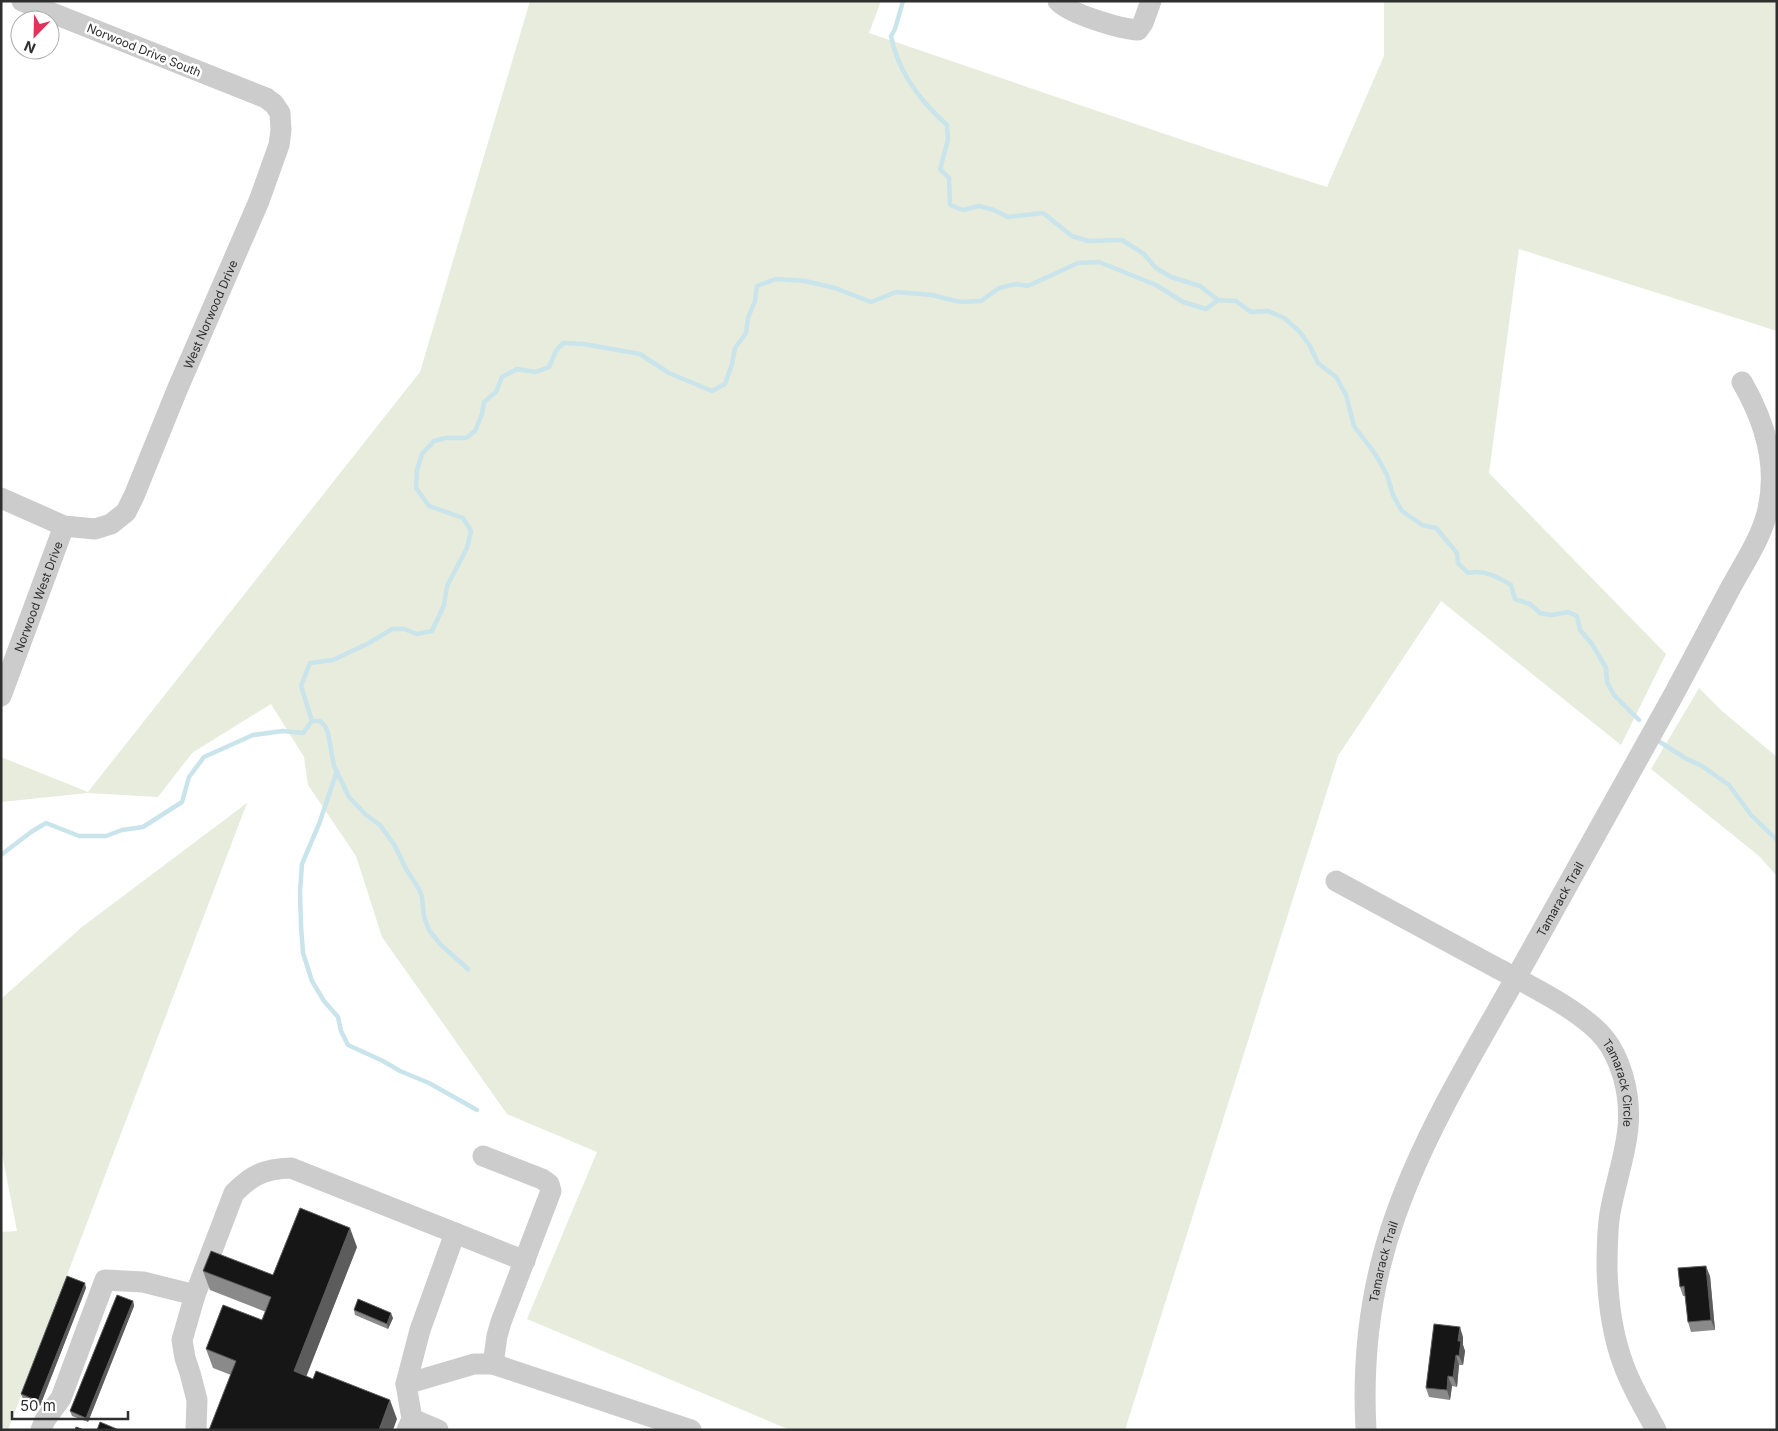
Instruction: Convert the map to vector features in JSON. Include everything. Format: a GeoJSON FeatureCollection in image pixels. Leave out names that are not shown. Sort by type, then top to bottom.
{"type":"FeatureCollection","features":[{"type":"Feature","properties":{"kind":"street","name":"Norwood Drive South"},"geometry":{"type":"LineString","coordinates":[[22,1],[266,98]]}},
{"type":"Feature","properties":{"kind":"street"},"geometry":{"type":"LineString","coordinates":[[1058,1],[1069,10],[1128,29],[1138,30],[1143,23],[1151,1]]}},
{"type":"Feature","properties":{"kind":"street","name":"West Norwood Drive"},"geometry":{"type":"LineString","coordinates":[[64,526],[95,529],[111,524],[126,512],[134,496],[270,171],[279,145],[281,130],[280,114],[274,104],[266,98]]}},
{"type":"Feature","properties":{"kind":"street","name":"Tamarack Trail"},"geometry":{"type":"LineString","coordinates":[[1366,1430],[1365,1377],[1370,1313],[1383,1255],[1396,1214],[1421,1154],[1437,1121],[1772,514],[1768,446],[1752,400],[1742,382]]}},
{"type":"Feature","properties":{"kind":"street"},"geometry":{"type":"LineString","coordinates":[[1,498],[34,511],[64,526]]}},
{"type":"Feature","properties":{"kind":"street","name":"Norwood West Drive"},"geometry":{"type":"LineString","coordinates":[[1,696],[64,526]]}},
{"type":"Feature","properties":{"kind":"street","name":"Tamarack Circle"},"geometry":{"type":"LineString","coordinates":[[1336,881],[1516,978],[1576,1014],[1605,1038],[1620,1064],[1630,1112],[1626,1147],[1616,1185],[1608,1229],[1607,1269],[1610,1310],[1624,1366],[1656,1430]]}},
{"type":"Feature","properties":{"kind":"street"},"geometry":{"type":"LineString","coordinates":[[483,1156],[542,1179],[549,1184],[551,1191],[501,1322],[493,1364]]}},
{"type":"Feature","properties":{"kind":"street"},"geometry":{"type":"LineString","coordinates":[[196,1430],[197,1400],[182,1340],[196,1295],[234,1193],[246,1181],[261,1172],[292,1168],[525,1260]]}},
{"type":"Feature","properties":{"kind":"street"},"geometry":{"type":"LineString","coordinates":[[438,1430],[410,1424],[406,1384],[420,1330],[455,1233]]}},
{"type":"Feature","properties":{"kind":"street"},"geometry":{"type":"LineString","coordinates":[[41,1430],[45,1420],[61,1398],[105,1280],[143,1282],[196,1295]]}},
{"type":"Feature","properties":{"kind":"street"},"geometry":{"type":"LineString","coordinates":[[406,1384],[474,1364],[493,1364],[692,1430]]}},
{"type":"Feature","properties":{"kind":"shaded area"},"geometry":{"type":"Polygon","coordinates":[[[530,1],[881,1],[869,33],[1206,148],[1327,187],[1384,56],[1384,1],[1777,1],[1777,331],[1519,249],[1489,473],[1666,654],[1621,745],[1441,601],[1338,756],[1125,1430],[790,1430],[527,1319],[597,1152],[507,1114],[382,937],[356,856],[308,785],[304,757],[271,704],[192,753],[158,797],[88,793],[1,802],[1,757],[88,792],[420,372],[530,1]]]}},
{"type":"Feature","properties":{"kind":"shaded area"},"geometry":{"type":"Polygon","coordinates":[[[1699,688],[1722,711],[1777,757],[1777,876],[1759,856],[1651,769],[1699,688]]]}},
{"type":"Feature","properties":{"kind":"shaded area"},"geometry":{"type":"Polygon","coordinates":[[[247,803],[8,1430],[1,1430],[1,1232],[17,1231],[1,1149],[1,999],[82,927],[247,803]]]}},
{"type":"Feature","properties":{"kind":"building"},"geometry":{"type":"Polygon","coordinates":[[[300,1208],[350,1228],[294,1371],[313,1379],[316,1371],[390,1400],[379,1430],[209,1430],[236,1361],[206,1349],[223,1305],[262,1320],[271,1297],[203,1271],[211,1251],[273,1275],[300,1208]]]}},
{"type":"Feature","properties":{"kind":"building"},"geometry":{"type":"Polygon","coordinates":[[[1706,1266],[1711,1320],[1688,1322],[1684,1286],[1680,1287],[1678,1268],[1706,1266]]]}},
{"type":"Feature","properties":{"kind":"building"},"geometry":{"type":"Polygon","coordinates":[[[67,1276],[85,1283],[38,1401],[21,1394],[67,1276]]]}},
{"type":"Feature","properties":{"kind":"building"},"geometry":{"type":"Polygon","coordinates":[[[117,1295],[133,1301],[86,1418],[70,1411],[117,1295]]]}},
{"type":"Feature","properties":{"kind":"building"},"geometry":{"type":"Polygon","coordinates":[[[358,1299],[391,1313],[387,1324],[354,1310],[358,1299]]]}},
{"type":"Feature","properties":{"kind":"building"},"geometry":{"type":"Polygon","coordinates":[[[1434,1324],[1460,1327],[1458,1341],[1461,1341],[1459,1356],[1456,1355],[1453,1377],[1448,1376],[1447,1390],[1426,1388],[1434,1324]]]}},
{"type":"Feature","properties":{"kind":"building"},"geometry":{"type":"Polygon","coordinates":[[[100,1422],[119,1430],[97,1430],[100,1422]]]}},
{"type":"Feature","properties":{"kind":"waterway"},"geometry":{"type":"LineString","coordinates":[[903,1],[895,29],[891,36],[894,49],[905,74],[919,96],[947,125],[948,140],[940,169],[949,178],[950,205],[963,210],[979,206],[994,210],[1008,217],[1043,213],[1072,236],[1088,241],[1122,240],[1144,254],[1156,268],[1171,277],[1200,286],[1218,300]]}},
{"type":"Feature","properties":{"kind":"waterway"},"geometry":{"type":"LineString","coordinates":[[1,855],[46,823],[79,836],[106,836],[122,830],[143,827],[182,802],[189,777],[204,757],[253,735],[283,731],[303,733],[312,721],[301,686],[310,663],[333,660],[369,643],[392,629],[404,629],[417,634],[432,631],[444,605],[447,586],[467,548],[471,531],[463,518],[429,506],[416,488],[417,470],[422,454],[434,441],[446,438],[466,438],[475,431],[482,414],[484,402],[496,392],[502,377],[517,369],[536,372],[549,367],[556,351],[563,343],[584,344],[640,354],[669,373],[712,391],[725,384],[735,348],[746,333],[757,286],[776,279],[805,281],[835,288],[871,302],[896,292],[932,295],[960,302],[981,301],[999,288],[1016,284],[1028,286],[1078,263],[1099,262],[1156,285],[1183,302],[1206,309],[1218,300],[1236,301],[1251,312],[1268,311],[1284,318],[1300,332],[1310,346],[1318,363],[1336,377],[1346,395],[1354,426],[1376,455],[1387,475],[1393,495],[1402,511],[1422,525],[1436,528],[1457,553],[1458,563],[1468,573],[1480,572],[1491,574],[1501,579],[1511,585],[1515,599],[1530,604],[1540,613],[1551,615],[1568,612],[1577,616],[1580,630],[1592,644],[1606,668],[1607,682],[1614,695],[1639,720]]}},
{"type":"Feature","properties":{"kind":"waterway"},"geometry":{"type":"LineString","coordinates":[[312,721],[320,721],[325,726],[334,766],[349,797],[366,815],[380,825],[395,846],[406,869],[419,889],[422,897],[424,917],[429,930],[440,944],[468,969]]}},
{"type":"Feature","properties":{"kind":"waterway"},"geometry":{"type":"LineString","coordinates":[[1660,742],[1702,766],[1729,785],[1751,815],[1777,840]]}},
{"type":"Feature","properties":{"kind":"waterway"},"geometry":{"type":"LineString","coordinates":[[337,771],[319,824],[302,864],[300,891],[303,953],[312,981],[324,1001],[338,1017],[341,1031],[348,1045],[429,1083],[477,1110]]}}]}
